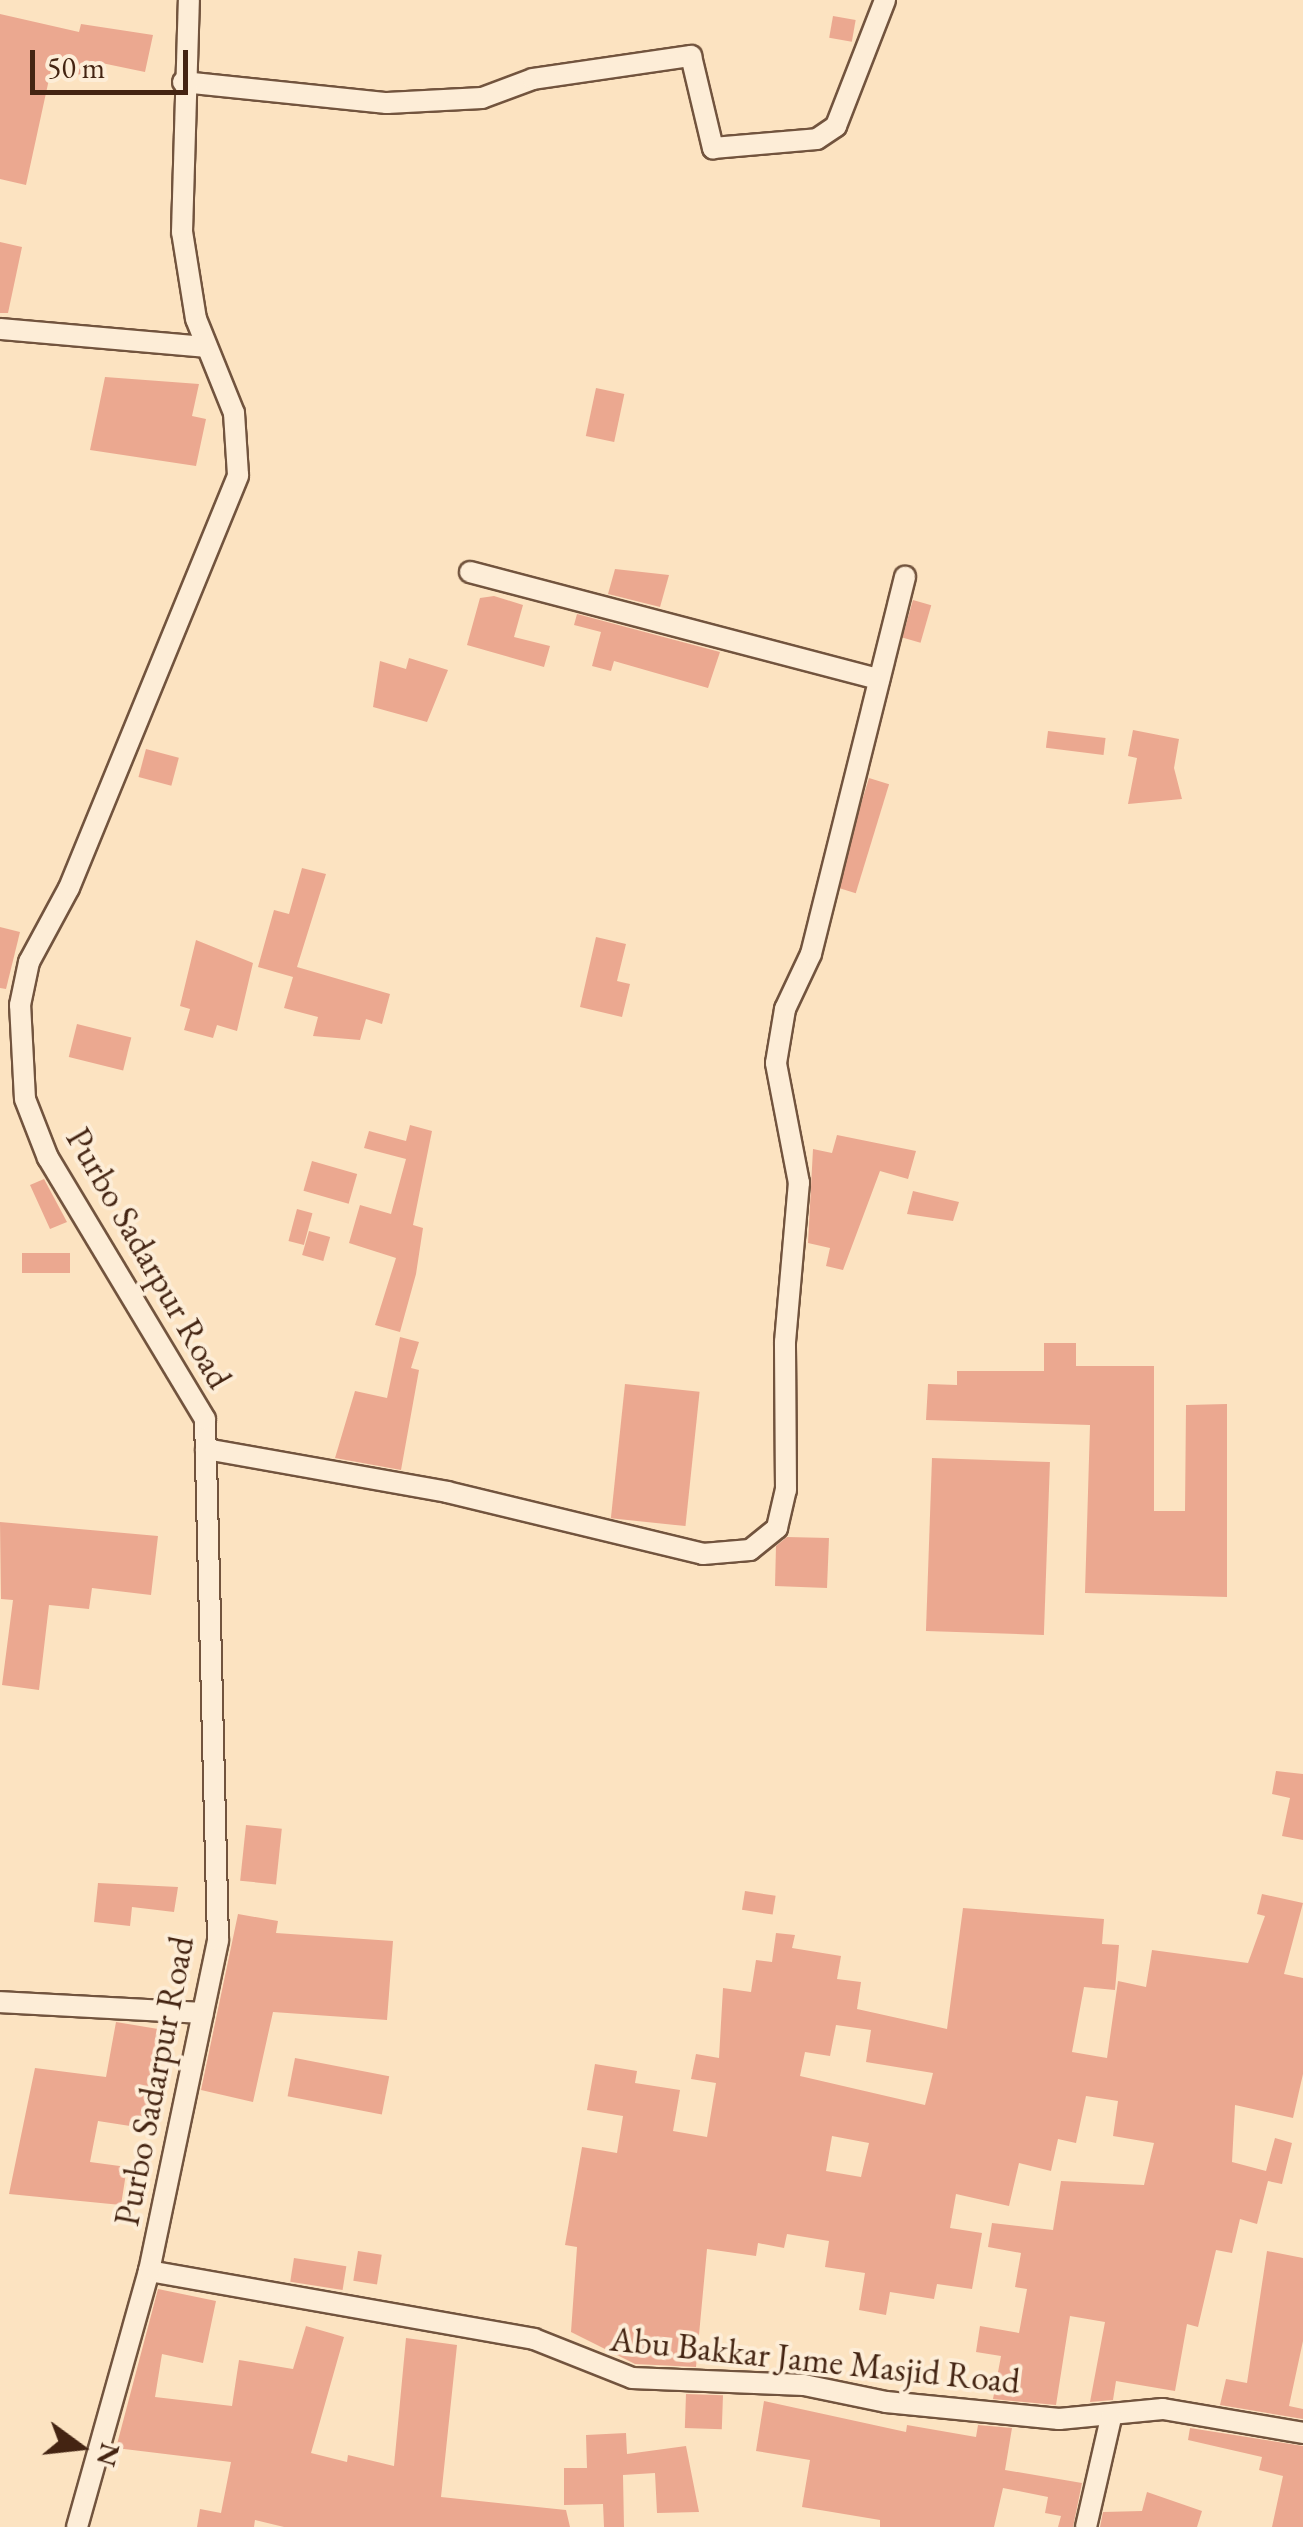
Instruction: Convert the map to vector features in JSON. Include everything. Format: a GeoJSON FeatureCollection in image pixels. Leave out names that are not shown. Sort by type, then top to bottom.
{"type":"FeatureCollection","features":[{"type":"Feature","properties":{"kind":"street","name":"Purbo Sadarpur Road"},"geometry":{"type":"LineString","coordinates":[[76,2527],[149,2271],[218,1940],[205,1419],[48,1158],[26,1099],[20,1005],[29,962],[69,888],[238,476],[234,413],[206,346],[182,232],[182,82],[189,0]]}},
{"type":"Feature","properties":{"kind":"street"},"geometry":{"type":"LineString","coordinates":[[182,82],[387,103],[482,98],[533,79],[691,56],[714,148],[817,139],[836,126],[884,0]]}},
{"type":"Feature","properties":{"kind":"street"},"geometry":{"type":"LineString","coordinates":[[0,329],[206,346]]}},
{"type":"Feature","properties":{"kind":"street"},"geometry":{"type":"LineString","coordinates":[[470,572],[878,679]]}},
{"type":"Feature","properties":{"kind":"street"},"geometry":{"type":"LineString","coordinates":[[206,1449],[447,1492],[703,1554],[750,1550],[777,1528],[786,1490],[785,1342],[800,1182],[776,1063],[785,1009],[812,954],[905,577]]}},
{"type":"Feature","properties":{"kind":"street"},"geometry":{"type":"LineString","coordinates":[[0,2002],[203,2013]]}},
{"type":"Feature","properties":{"kind":"street","name":"Abu Bakkar Jame Masjid Road"},"geometry":{"type":"LineString","coordinates":[[149,2271],[534,2338],[632,2378],[804,2384],[986,2414],[1111,2418],[1163,2409],[1303,2433]]}},
{"type":"Feature","properties":{"kind":"street"},"geometry":{"type":"LineString","coordinates":[[1086,2527],[1111,2418]]}},
{"type":"Feature","properties":{"kind":"building"},"geometry":{"type":"Polygon","coordinates":[[[0,14],[79,32],[81,24],[153,35],[145,72],[92,61],[89,76],[51,70],[26,185],[0,179],[0,14]]]}},
{"type":"Feature","properties":{"kind":"building"},"geometry":{"type":"Polygon","coordinates":[[[833,16],[856,20],[852,42],[829,38],[833,16]]]}},
{"type":"Feature","properties":{"kind":"building"},"geometry":{"type":"Polygon","coordinates":[[[0,242],[22,247],[8,313],[0,313],[0,242]]]}},
{"type":"Feature","properties":{"kind":"building"},"geometry":{"type":"Polygon","coordinates":[[[105,377],[199,384],[192,416],[206,419],[196,466],[90,450],[105,377]]]}},
{"type":"Feature","properties":{"kind":"building"},"geometry":{"type":"Polygon","coordinates":[[[596,388],[624,394],[614,442],[586,436],[596,388]]]}},
{"type":"Feature","properties":{"kind":"building"},"geometry":{"type":"Polygon","coordinates":[[[615,569],[669,575],[660,607],[608,594],[615,569]]]}},
{"type":"Feature","properties":{"kind":"building"},"geometry":{"type":"Polygon","coordinates":[[[494,596],[523,605],[514,637],[550,646],[544,667],[467,645],[480,598],[494,596]]]}},
{"type":"Feature","properties":{"kind":"building"},"geometry":{"type":"Polygon","coordinates":[[[913,600],[931,605],[921,643],[902,637],[913,600]]]}},
{"type":"Feature","properties":{"kind":"building"},"geometry":{"type":"Polygon","coordinates":[[[577,614],[720,652],[708,688],[614,661],[611,671],[592,666],[601,632],[574,625],[577,614]]]}},
{"type":"Feature","properties":{"kind":"building"},"geometry":{"type":"Polygon","coordinates":[[[409,658],[448,670],[427,722],[373,707],[380,661],[406,669],[409,658]]]}},
{"type":"Feature","properties":{"kind":"building"},"geometry":{"type":"Polygon","coordinates":[[[1133,730],[1179,739],[1174,768],[1182,799],[1128,804],[1137,758],[1128,756],[1133,730]]]}},
{"type":"Feature","properties":{"kind":"building"},"geometry":{"type":"Polygon","coordinates":[[[1048,731],[1106,738],[1103,755],[1046,748],[1048,731]]]}},
{"type":"Feature","properties":{"kind":"building"},"geometry":{"type":"Polygon","coordinates":[[[146,749],[179,758],[171,786],[138,777],[146,749]]]}},
{"type":"Feature","properties":{"kind":"building"},"geometry":{"type":"Polygon","coordinates":[[[869,778],[889,784],[856,893],[836,887],[869,778]]]}},
{"type":"Feature","properties":{"kind":"building"},"geometry":{"type":"Polygon","coordinates":[[[302,868],[326,874],[297,967],[390,994],[382,1024],[366,1019],[360,1040],[313,1036],[318,1017],[284,1008],[293,977],[258,967],[274,910],[289,914],[302,868]]]}},
{"type":"Feature","properties":{"kind":"building"},"geometry":{"type":"Polygon","coordinates":[[[0,927],[20,932],[6,989],[0,988],[0,927]]]}},
{"type":"Feature","properties":{"kind":"building"},"geometry":{"type":"Polygon","coordinates":[[[596,937],[626,944],[617,981],[630,984],[622,1017],[580,1007],[596,937]]]}},
{"type":"Feature","properties":{"kind":"building"},"geometry":{"type":"Polygon","coordinates":[[[196,940],[253,963],[237,1031],[217,1025],[213,1038],[184,1030],[190,1009],[180,1006],[196,940]]]}},
{"type":"Feature","properties":{"kind":"building"},"geometry":{"type":"Polygon","coordinates":[[[77,1024],[131,1038],[123,1071],[69,1057],[77,1024]]]}},
{"type":"Feature","properties":{"kind":"building"},"geometry":{"type":"Polygon","coordinates":[[[410,1125],[432,1131],[413,1225],[423,1228],[416,1274],[400,1332],[375,1325],[396,1258],[349,1243],[360,1205],[391,1214],[406,1159],[364,1148],[369,1131],[406,1141],[410,1125]]]}},
{"type":"Feature","properties":{"kind":"building"},"geometry":{"type":"Polygon","coordinates":[[[837,1135],[916,1151],[908,1179],[880,1171],[843,1270],[826,1266],[830,1248],[808,1243],[813,1149],[832,1153],[837,1135]]]}},
{"type":"Feature","properties":{"kind":"building"},"geometry":{"type":"Polygon","coordinates":[[[312,1161],[357,1174],[349,1204],[303,1191],[312,1161]]]}},
{"type":"Feature","properties":{"kind":"building"},"geometry":{"type":"Polygon","coordinates":[[[44,1179],[67,1222],[50,1229],[30,1185],[44,1179]]]}},
{"type":"Feature","properties":{"kind":"building"},"geometry":{"type":"Polygon","coordinates":[[[913,1191],[959,1202],[953,1221],[907,1214],[913,1191]]]}},
{"type":"Feature","properties":{"kind":"building"},"geometry":{"type":"Polygon","coordinates":[[[297,1209],[312,1213],[304,1245],[288,1241],[297,1209]]]}},
{"type":"Feature","properties":{"kind":"building"},"geometry":{"type":"Polygon","coordinates":[[[309,1231],[330,1237],[323,1261],[302,1255],[309,1231]]]}},
{"type":"Feature","properties":{"kind":"building"},"geometry":{"type":"Polygon","coordinates":[[[22,1253],[70,1253],[70,1273],[22,1273],[22,1253]]]}},
{"type":"Feature","properties":{"kind":"building"},"geometry":{"type":"Polygon","coordinates":[[[400,1337],[419,1342],[411,1368],[419,1370],[401,1470],[335,1458],[355,1391],[387,1398],[400,1337]]]}},
{"type":"Feature","properties":{"kind":"building"},"geometry":{"type":"Polygon","coordinates":[[[1044,1343],[1076,1343],[1076,1366],[1154,1366],[1154,1511],[1185,1511],[1186,1405],[1227,1404],[1227,1597],[1085,1593],[1090,1425],[926,1420],[928,1384],[957,1385],[957,1371],[1044,1371],[1044,1343]]]}},
{"type":"Feature","properties":{"kind":"building"},"geometry":{"type":"Polygon","coordinates":[[[625,1384],[700,1392],[685,1526],[611,1518],[625,1384]]]}},
{"type":"Feature","properties":{"kind":"building"},"geometry":{"type":"Polygon","coordinates":[[[932,1458],[1050,1462],[1044,1635],[926,1631],[932,1458]]]}},
{"type":"Feature","properties":{"kind":"building"},"geometry":{"type":"Polygon","coordinates":[[[0,1522],[158,1536],[151,1595],[92,1588],[89,1609],[49,1605],[39,1690],[2,1685],[13,1600],[1,1599],[0,1522]]]}},
{"type":"Feature","properties":{"kind":"building"},"geometry":{"type":"Polygon","coordinates":[[[787,1537],[829,1538],[827,1588],[775,1586],[776,1546],[787,1537]]]}},
{"type":"Feature","properties":{"kind":"building"},"geometry":{"type":"Polygon","coordinates":[[[1276,1771],[1303,1774],[1303,1840],[1282,1836],[1290,1798],[1272,1794],[1276,1771]]]}},
{"type":"Feature","properties":{"kind":"building"},"geometry":{"type":"Polygon","coordinates":[[[246,1825],[282,1829],[276,1884],[240,1881],[246,1825]]]}},
{"type":"Feature","properties":{"kind":"building"},"geometry":{"type":"Polygon","coordinates":[[[98,1883],[178,1887],[174,1912],[132,1907],[130,1926],[94,1922],[98,1883]]]}},
{"type":"Feature","properties":{"kind":"building"},"geometry":{"type":"Polygon","coordinates":[[[745,1891],[776,1896],[773,1915],[742,1910],[745,1891]]]}},
{"type":"Feature","properties":{"kind":"building"},"geometry":{"type":"Polygon","coordinates":[[[1262,1894],[1303,1903],[1284,1974],[1303,1978],[1303,2074],[1293,2118],[1235,2105],[1232,2162],[1266,2171],[1275,2138],[1292,2143],[1282,2184],[1268,2181],[1257,2224],[1240,2219],[1232,2253],[1216,2250],[1198,2327],[1187,2324],[1175,2391],[1116,2381],[1113,2400],[1090,2402],[1105,2322],[1070,2316],[1056,2405],[993,2399],[1001,2356],[976,2352],[980,2326],[1019,2333],[1027,2289],[1015,2287],[1021,2253],[988,2247],[992,2223],[1053,2230],[1061,2181],[1144,2185],[1154,2143],[1113,2136],[1118,2101],[1086,2096],[1076,2143],[1058,2139],[1051,2171],[1019,2163],[1009,2206],[956,2194],[950,2228],[982,2233],[972,2289],[937,2284],[934,2299],[890,2292],[886,2315],[859,2310],[865,2273],[825,2267],[829,2241],[787,2234],[784,2248],[758,2243],[756,2256],[707,2249],[696,2367],[635,2364],[571,2332],[577,2247],[565,2245],[582,2147],[617,2153],[623,2116],[587,2110],[595,2064],[637,2071],[635,2083],[680,2090],[673,2131],[707,2137],[716,2083],[691,2079],[696,2054],[719,2058],[723,1988],[751,1992],[756,1960],[772,1962],[776,1933],[795,1935],[792,1948],[841,1956],[837,1979],[861,1982],[857,2009],[947,2029],[963,1908],[1104,1919],[1102,1944],[1119,1945],[1115,1990],[1084,1987],[1072,2052],[1107,2058],[1118,1981],[1146,1987],[1152,1950],[1248,1963],[1265,1916],[1257,1914],[1262,1894]],[[836,2025],[830,2056],[805,2052],[800,2076],[925,2105],[933,2073],[866,2062],[871,2030],[836,2025]],[[832,2136],[826,2171],[861,2177],[869,2143],[832,2136]]]}},
{"type":"Feature","properties":{"kind":"building"},"geometry":{"type":"Polygon","coordinates":[[[238,1914],[278,1921],[276,1933],[393,1941],[387,2020],[273,2012],[253,2102],[201,2090],[238,1914]]]}},
{"type":"Feature","properties":{"kind":"building"},"geometry":{"type":"Polygon","coordinates":[[[116,2022],[164,2030],[143,2128],[98,2121],[90,2162],[127,2167],[121,2205],[9,2194],[35,2068],[106,2077],[116,2022]]]}},
{"type":"Feature","properties":{"kind":"building"},"geometry":{"type":"Polygon","coordinates":[[[295,2058],[389,2076],[382,2115],[288,2096],[295,2058]]]}},
{"type":"Feature","properties":{"kind":"building"},"geometry":{"type":"Polygon","coordinates":[[[358,2251],[382,2255],[377,2284],[353,2281],[358,2251]]]}},
{"type":"Feature","properties":{"kind":"building"},"geometry":{"type":"Polygon","coordinates":[[[1267,2251],[1303,2258],[1303,2341],[1289,2406],[1303,2409],[1303,2419],[1220,2405],[1226,2379],[1247,2383],[1267,2251]]]}},
{"type":"Feature","properties":{"kind":"building"},"geometry":{"type":"Polygon","coordinates":[[[294,2258],[346,2266],[343,2290],[290,2282],[294,2258]]]}},
{"type":"Feature","properties":{"kind":"building"},"geometry":{"type":"Polygon","coordinates":[[[158,2289],[216,2301],[203,2363],[162,2354],[155,2397],[232,2406],[239,2360],[293,2369],[306,2326],[344,2337],[311,2453],[347,2462],[348,2455],[394,2466],[406,2338],[457,2345],[441,2497],[566,2510],[570,2527],[284,2527],[255,2520],[254,2527],[197,2527],[200,2509],[221,2513],[231,2462],[116,2448],[158,2289]]]}},
{"type":"Feature","properties":{"kind":"building"},"geometry":{"type":"Polygon","coordinates":[[[686,2394],[723,2395],[722,2429],[685,2428],[686,2394]]]}},
{"type":"Feature","properties":{"kind":"building"},"geometry":{"type":"Polygon","coordinates":[[[764,2401],[906,2432],[907,2425],[976,2437],[978,2425],[1012,2428],[1005,2470],[1082,2483],[1073,2527],[1058,2527],[1061,2516],[1045,2513],[1048,2497],[1003,2488],[994,2527],[880,2527],[880,2520],[802,2507],[810,2460],[756,2451],[764,2401]]]}},
{"type":"Feature","properties":{"kind":"building"},"geometry":{"type":"Polygon","coordinates":[[[1190,2428],[1303,2446],[1303,2527],[1272,2527],[1283,2476],[1259,2470],[1262,2457],[1188,2440],[1190,2428]]]}},
{"type":"Feature","properties":{"kind":"building"},"geometry":{"type":"Polygon","coordinates":[[[626,2433],[627,2454],[686,2446],[699,2512],[657,2513],[655,2473],[623,2475],[624,2527],[604,2527],[603,2504],[564,2505],[564,2468],[587,2468],[586,2435],[626,2433]]]}},
{"type":"Feature","properties":{"kind":"building"},"geometry":{"type":"Polygon","coordinates":[[[1147,2492],[1202,2511],[1197,2527],[1100,2527],[1103,2512],[1142,2511],[1147,2492]]]}}]}
